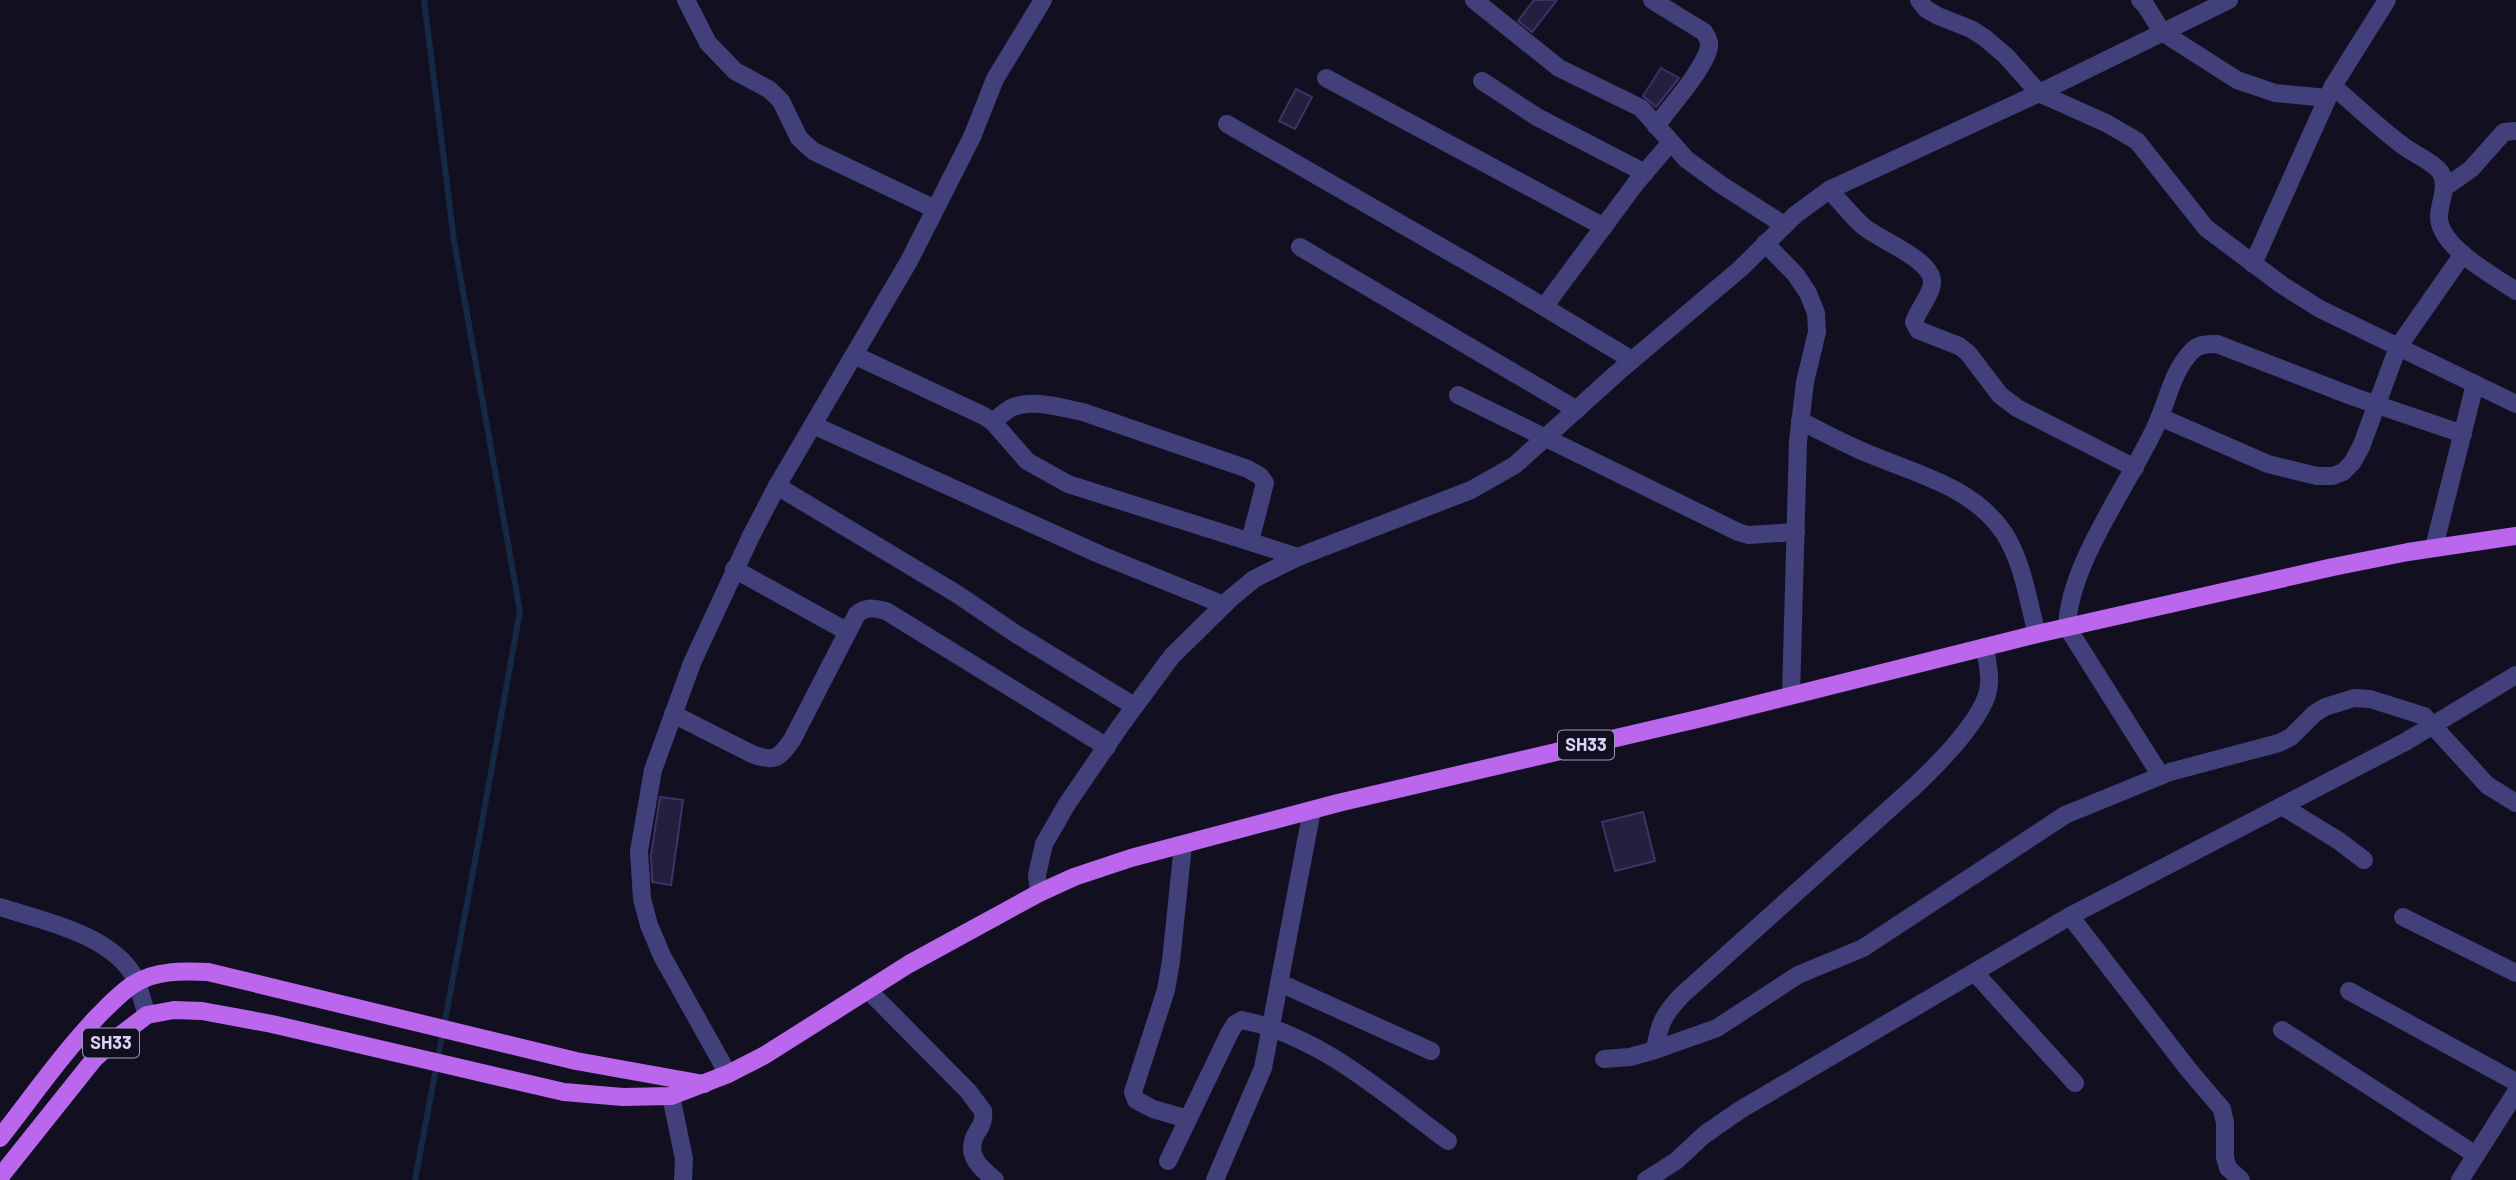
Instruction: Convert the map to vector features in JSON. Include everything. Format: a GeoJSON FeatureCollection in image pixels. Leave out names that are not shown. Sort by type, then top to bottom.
{"type":"FeatureCollection","features":[{"type":"Feature","properties":{"kind":"main road","name":"SH33"},"geometry":{"type":"LineString","coordinates":[[0,1177],[95,1058],[147,1015],[174,1010],[202,1011],[272,1024],[564,1092],[622,1097],[671,1097],[728,1074],[765,1055],[950,940],[1039,893],[1092,870],[1312,810],[2037,634],[2258,583],[2434,547],[2516,536]]}},
{"type":"Feature","properties":{"kind":"main road","name":"SH33"},"geometry":{"type":"LineString","coordinates":[[0,1138],[79,1037],[115,999],[135,983],[157,974],[181,971],[208,972],[576,1061],[704,1084]]}},
{"type":"Feature","properties":{"kind":"street"},"geometry":{"type":"LineString","coordinates":[[686,0],[708,43],[736,71],[770,90],[781,102],[799,138],[813,150],[935,209]]}},
{"type":"Feature","properties":{"kind":"street"},"geometry":{"type":"LineString","coordinates":[[728,1074],[662,956],[642,899],[639,851],[653,771],[706,629],[734,569],[777,486],[897,283],[972,137],[995,79],[1043,0]]}},
{"type":"Feature","properties":{"kind":"street"},"geometry":{"type":"LineString","coordinates":[[1474,0],[1559,68],[1641,108],[1701,171],[1784,225]]}},
{"type":"Feature","properties":{"kind":"street"},"geometry":{"type":"LineString","coordinates":[[1652,0],[1704,32],[1709,40],[1709,48],[1692,78],[1656,125]]}},
{"type":"Feature","properties":{"kind":"street"},"geometry":{"type":"LineString","coordinates":[[1919,0],[1926,9],[1938,16],[1971,29],[1985,38],[2006,56],[2039,93],[2106,123],[2137,141],[2206,228],[2300,297],[2516,404]]}},
{"type":"Feature","properties":{"kind":"street"},"geometry":{"type":"LineString","coordinates":[[2140,0],[2162,32],[2219,70],[2257,88],[2275,93],[2330,92],[2434,166],[2441,174],[2444,188],[2439,220],[2443,233],[2463,254],[2516,291]]}},
{"type":"Feature","properties":{"kind":"street"},"geometry":{"type":"LineString","coordinates":[[1039,893],[1037,875],[1044,844],[1067,804],[1134,706],[1172,656],[1254,579],[1298,557],[1471,490],[1515,465],[1740,268],[1784,225],[1814,199],[1829,190],[2039,93],[2229,0]]}},
{"type":"Feature","properties":{"kind":"street"},"geometry":{"type":"LineString","coordinates":[[2253,264],[2330,92],[2387,0]]}},
{"type":"Feature","properties":{"kind":"street"},"geometry":{"type":"LineString","coordinates":[[1326,78],[1604,226]]}},
{"type":"Feature","properties":{"kind":"street"},"geometry":{"type":"LineString","coordinates":[[1482,81],[1537,117],[1644,173]]}},
{"type":"Feature","properties":{"kind":"street"},"geometry":{"type":"LineString","coordinates":[[1227,124],[1632,360]]}},
{"type":"Feature","properties":{"kind":"street"},"geometry":{"type":"LineString","coordinates":[[2444,188],[2471,169],[2504,132],[2516,131]]}},
{"type":"Feature","properties":{"kind":"street"},"geometry":{"type":"LineString","coordinates":[[1544,307],[1644,173],[1671,142]]}},
{"type":"Feature","properties":{"kind":"street"},"geometry":{"type":"LineString","coordinates":[[1829,190],[1864,226],[1909,254],[1930,272],[1933,281],[1914,322],[1918,330],[1959,346],[1968,353],[2000,395],[2017,408],[2135,468]]}},
{"type":"Feature","properties":{"kind":"street"},"geometry":{"type":"LineString","coordinates":[[1765,243],[1796,275],[1808,293],[1816,313],[1817,332],[1805,382],[1800,421],[1791,695]]}},
{"type":"Feature","properties":{"kind":"street"},"geometry":{"type":"LineString","coordinates":[[1300,247],[1577,410]]}},
{"type":"Feature","properties":{"kind":"street"},"geometry":{"type":"LineString","coordinates":[[2160,417],[2268,464],[2317,476],[2333,476],[2343,472],[2361,447],[2398,347],[2463,254]]}},
{"type":"Feature","properties":{"kind":"street"},"geometry":{"type":"LineString","coordinates":[[2161,776],[2067,627],[2068,607],[2085,561],[2135,468],[2180,369],[2192,350],[2203,344],[2217,344],[2463,434]]}},
{"type":"Feature","properties":{"kind":"street"},"geometry":{"type":"LineString","coordinates":[[854,355],[993,422],[1027,461],[1068,484],[1298,557]]}},
{"type":"Feature","properties":{"kind":"street"},"geometry":{"type":"LineString","coordinates":[[2434,547],[2475,384]]}},
{"type":"Feature","properties":{"kind":"street"},"geometry":{"type":"LineString","coordinates":[[1458,396],[1738,532],[1748,535],[1796,532]]}},
{"type":"Feature","properties":{"kind":"street"},"geometry":{"type":"LineString","coordinates":[[993,422],[1011,408],[1028,405],[1062,408],[1083,412],[1248,469],[1260,476],[1265,483],[1250,541]]}},
{"type":"Feature","properties":{"kind":"street"},"geometry":{"type":"LineString","coordinates":[[1800,421],[1863,452],[1950,486],[1988,513],[2004,533],[2014,553],[2037,634]]}},
{"type":"Feature","properties":{"kind":"street"},"geometry":{"type":"LineString","coordinates":[[813,425],[1101,555],[1224,605]]}},
{"type":"Feature","properties":{"kind":"street"},"geometry":{"type":"LineString","coordinates":[[777,486],[967,600],[1016,634],[1134,706]]}},
{"type":"Feature","properties":{"kind":"street"},"geometry":{"type":"LineString","coordinates":[[734,569],[848,632]]}},
{"type":"Feature","properties":{"kind":"street"},"geometry":{"type":"LineString","coordinates":[[673,714],[752,754],[765,759],[775,759],[792,740],[848,632],[864,608],[886,611],[1107,747]]}},
{"type":"Feature","properties":{"kind":"street"},"geometry":{"type":"LineString","coordinates":[[1655,1050],[1659,1024],[1682,995],[1916,785],[1948,752],[1987,695],[1990,677],[1985,647]]}},
{"type":"Feature","properties":{"kind":"street"},"geometry":{"type":"LineString","coordinates":[[1646,1180],[1676,1161],[1704,1135],[1740,1110],[2070,916],[2434,726],[2516,676]]}},
{"type":"Feature","properties":{"kind":"street"},"geometry":{"type":"LineString","coordinates":[[1604,1059],[1630,1057],[1717,1028],[1798,975],[1863,948],[2057,819],[2191,765],[2279,743],[2291,737],[2325,707],[2354,698],[2370,699],[2424,716],[2487,785],[2516,803]]}},
{"type":"Feature","properties":{"kind":"street"},"geometry":{"type":"LineString","coordinates":[[2282,806],[2339,841],[2364,860]]}},
{"type":"Feature","properties":{"kind":"street"},"geometry":{"type":"LineString","coordinates":[[1215,1180],[1263,1068],[1312,810]]}},
{"type":"Feature","properties":{"kind":"street"},"geometry":{"type":"LineString","coordinates":[[1183,845],[1166,990],[1133,1092],[1136,1100],[1143,1105],[1188,1119]]}},
{"type":"Feature","properties":{"kind":"street"},"geometry":{"type":"LineString","coordinates":[[0,907],[46,921],[96,942],[131,971],[147,1015]]}},
{"type":"Feature","properties":{"kind":"street"},"geometry":{"type":"LineString","coordinates":[[2070,916],[2179,1058],[2222,1109],[2225,1123],[2225,1157],[2228,1168],[2241,1180]]}},
{"type":"Feature","properties":{"kind":"street"},"geometry":{"type":"LineString","coordinates":[[2403,917],[2516,973]]}},
{"type":"Feature","properties":{"kind":"street"},"geometry":{"type":"LineString","coordinates":[[1975,973],[2075,1083]]}},
{"type":"Feature","properties":{"kind":"street"},"geometry":{"type":"LineString","coordinates":[[1280,983],[1432,1051]]}},
{"type":"Feature","properties":{"kind":"street"},"geometry":{"type":"LineString","coordinates":[[868,990],[968,1091],[983,1111],[982,1125],[972,1146],[974,1160],[995,1180]]}},
{"type":"Feature","properties":{"kind":"street"},"geometry":{"type":"LineString","coordinates":[[2349,991],[2516,1082]]}},
{"type":"Feature","properties":{"kind":"street"},"geometry":{"type":"LineString","coordinates":[[1168,1161],[1235,1024],[1242,1020],[1271,1026],[1352,1069],[1448,1141]]}},
{"type":"Feature","properties":{"kind":"street"},"geometry":{"type":"LineString","coordinates":[[2282,1030],[2476,1155]]}},
{"type":"Feature","properties":{"kind":"street"},"geometry":{"type":"LineString","coordinates":[[2460,1180],[2516,1092]]}},
{"type":"Feature","properties":{"kind":"street"},"geometry":{"type":"LineString","coordinates":[[671,1097],[684,1159],[683,1180]]}},
{"type":"Feature","properties":{"kind":"building"},"geometry":{"type":"Polygon","coordinates":[[[1534,0],[1557,0],[1532,32],[1518,21],[1534,0]]]}},
{"type":"Feature","properties":{"kind":"building"},"geometry":{"type":"Polygon","coordinates":[[[1661,68],[1679,78],[1656,107],[1643,96],[1661,68]]]}},
{"type":"Feature","properties":{"kind":"building"},"geometry":{"type":"Polygon","coordinates":[[[1296,89],[1312,97],[1295,129],[1279,121],[1296,89]]]}},
{"type":"Feature","properties":{"kind":"building"},"geometry":{"type":"Polygon","coordinates":[[[660,797],[683,800],[671,885],[652,882],[651,855],[660,797]]]}},
{"type":"Feature","properties":{"kind":"building"},"geometry":{"type":"Polygon","coordinates":[[[1643,812],[1655,861],[1615,871],[1602,822],[1643,812]]]}},
{"type":"Feature","properties":{"kind":"waterway"},"geometry":{"type":"LineString","coordinates":[[415,1180],[520,611],[454,241],[424,0]]}}]}
